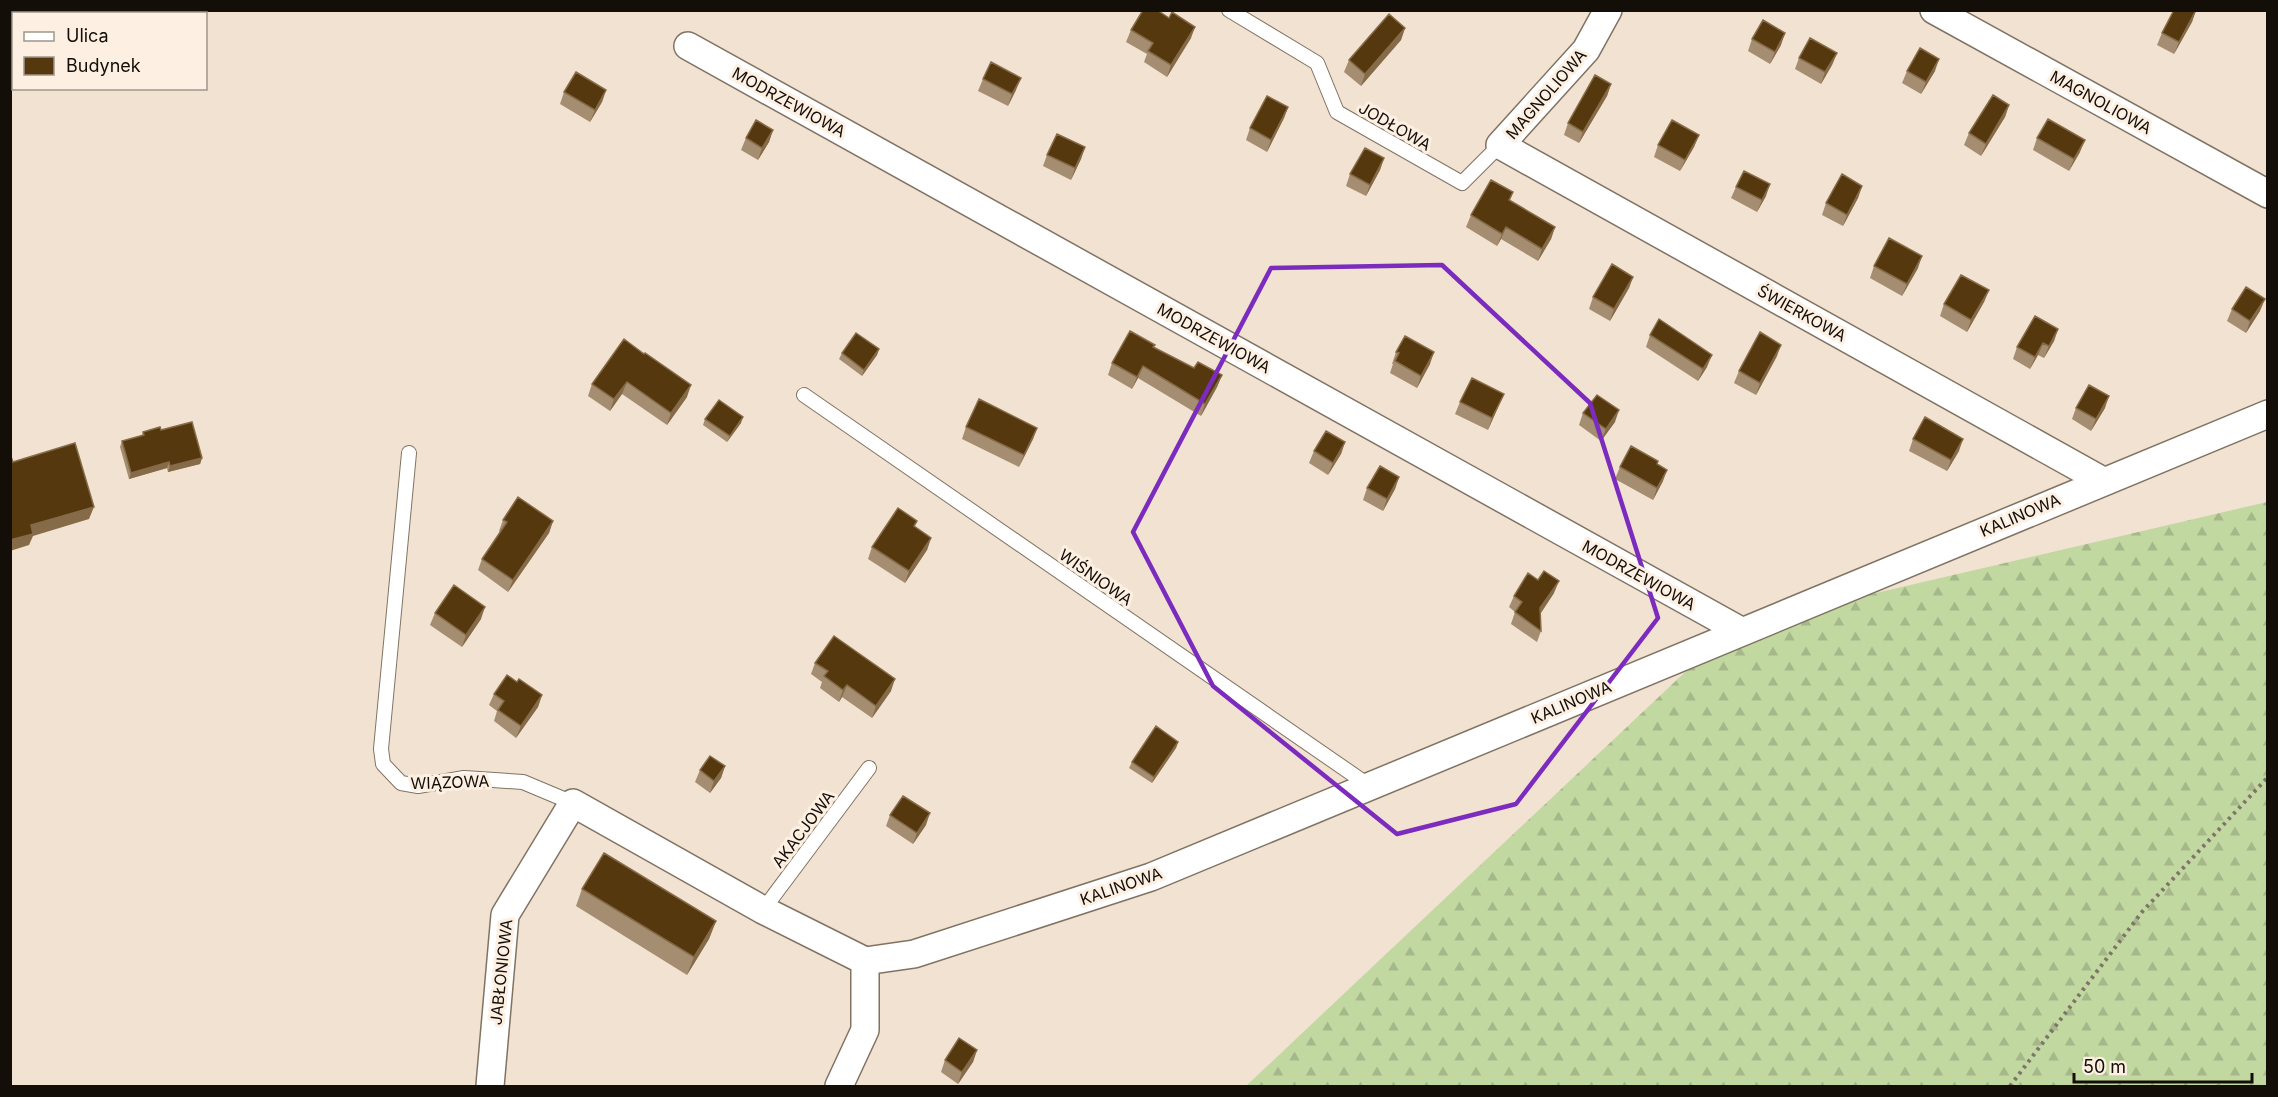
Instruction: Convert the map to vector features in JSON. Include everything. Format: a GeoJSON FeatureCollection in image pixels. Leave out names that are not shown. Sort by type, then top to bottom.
{"type":"FeatureCollection","features":[{"type":"Feature","properties":{"kind":"street","name":"MAGNOLIOWA"},"geometry":{"type":"LineString","coordinates":[[1500,145],[1586,50],[1608,10]]}},
{"type":"Feature","properties":{"kind":"street","name":"MAGNOLIOWA"},"geometry":{"type":"LineString","coordinates":[[1934,10],[2268,194]]}},
{"type":"Feature","properties":{"kind":"street","name":"MODRZEWIOWA"},"geometry":{"type":"LineString","coordinates":[[688,46],[1741,631]]}},
{"type":"Feature","properties":{"kind":"street","name":"ŚWIERKOWA"},"geometry":{"type":"LineString","coordinates":[[1500,145],[2103,481]]}},
{"type":"Feature","properties":{"kind":"street","name":"KALINOWA"},"geometry":{"type":"LineString","coordinates":[[864,961],[914,954],[1151,877],[2268,414]]}},
{"type":"Feature","properties":{"kind":"street","name":"WIĄZOWA"},"geometry":{"type":"LineString","coordinates":[[573,803],[763,910],[864,961]]}},
{"type":"Feature","properties":{"kind":"street","name":"JABŁONIOWA"},"geometry":{"type":"LineString","coordinates":[[490,1086],[505,915],[573,803]]}},
{"type":"Feature","properties":{"kind":"street"},"geometry":{"type":"LineString","coordinates":[[839,1086],[865,1030],[864,961]]}},
{"type":"Feature","properties":{"kind":"lane","name":"JODŁOWA"},"geometry":{"type":"LineString","coordinates":[[1229,10],[1317,63],[1337,112],[1462,183],[1500,145]]}},
{"type":"Feature","properties":{"kind":"lane","name":"WIŚNIOWA"},"geometry":{"type":"LineString","coordinates":[[804,395],[1371,787]]}},
{"type":"Feature","properties":{"kind":"lane","name":"WIĄZOWA"},"geometry":{"type":"LineString","coordinates":[[409,453],[381,749],[383,764],[401,783],[418,786],[464,778],[523,782],[573,803]]}},
{"type":"Feature","properties":{"kind":"lane","name":"AKACJOWA"},"geometry":{"type":"LineString","coordinates":[[763,910],[869,768]]}},
{"type":"Feature","properties":{"kind":"path"},"geometry":{"type":"LineString","coordinates":[[2010,1086],[2142,912],[2268,777]]}},
{"type":"Feature","properties":{"kind":"highlighted area"},"geometry":{"type":"Polygon","coordinates":[[[1442,265],[1590,403],[1658,618],[1516,804],[1397,834],[1213,686],[1133,532],[1271,268],[1442,265]]]}},
{"type":"Feature","properties":{"kind":"green space"},"geometry":{"type":"Polygon","coordinates":[[[2267,502],[2267,1086],[1246,1086],[1734,626],[2267,502]]]}},
{"type":"Feature","properties":{"kind":"building"},"geometry":{"type":"Polygon","coordinates":[[[1143,10],[1157,10],[1169,18],[1172,12],[1195,27],[1171,65],[1148,51],[1153,43],[1131,30],[1143,10]]]}},
{"type":"Feature","properties":{"kind":"building"},"geometry":{"type":"Polygon","coordinates":[[[2174,10],[2196,10],[2179,42],[2162,33],[2174,10]]]}},
{"type":"Feature","properties":{"kind":"building"},"geometry":{"type":"Polygon","coordinates":[[[1389,14],[1405,28],[1365,74],[1349,60],[1389,14]]]}},
{"type":"Feature","properties":{"kind":"building"},"geometry":{"type":"Polygon","coordinates":[[[1763,20],[1785,33],[1775,52],[1752,39],[1763,20]]]}},
{"type":"Feature","properties":{"kind":"building"},"geometry":{"type":"Polygon","coordinates":[[[1810,38],[1837,53],[1825,72],[1799,58],[1810,38]]]}},
{"type":"Feature","properties":{"kind":"building"},"geometry":{"type":"Polygon","coordinates":[[[1920,48],[1939,59],[1926,82],[1907,71],[1920,48]]]}},
{"type":"Feature","properties":{"kind":"building"},"geometry":{"type":"Polygon","coordinates":[[[991,62],[1021,78],[1012,94],[983,79],[991,62]]]}},
{"type":"Feature","properties":{"kind":"building"},"geometry":{"type":"Polygon","coordinates":[[[576,72],[606,90],[595,110],[564,92],[576,72]]]}},
{"type":"Feature","properties":{"kind":"building"},"geometry":{"type":"Polygon","coordinates":[[[1595,75],[1611,84],[1583,132],[1568,123],[1595,75]]]}},
{"type":"Feature","properties":{"kind":"building"},"geometry":{"type":"Polygon","coordinates":[[[1993,95],[2009,105],[1986,144],[1969,133],[1993,95]]]}},
{"type":"Feature","properties":{"kind":"building"},"geometry":{"type":"Polygon","coordinates":[[[1267,96],[1288,107],[1271,140],[1250,128],[1267,96]]]}},
{"type":"Feature","properties":{"kind":"building"},"geometry":{"type":"Polygon","coordinates":[[[2048,119],[2085,140],[2074,159],[2037,138],[2048,119]]]}},
{"type":"Feature","properties":{"kind":"building"},"geometry":{"type":"Polygon","coordinates":[[[756,120],[773,130],[762,148],[746,138],[756,120]]]}},
{"type":"Feature","properties":{"kind":"building"},"geometry":{"type":"Polygon","coordinates":[[[1672,120],[1699,135],[1685,160],[1658,145],[1672,120]]]}},
{"type":"Feature","properties":{"kind":"building"},"geometry":{"type":"Polygon","coordinates":[[[1057,134],[1085,147],[1075,168],[1047,155],[1057,134]]]}},
{"type":"Feature","properties":{"kind":"building"},"geometry":{"type":"Polygon","coordinates":[[[1365,148],[1384,158],[1370,185],[1350,174],[1365,148]]]}},
{"type":"Feature","properties":{"kind":"building"},"geometry":{"type":"Polygon","coordinates":[[[1744,171],[1770,184],[1762,200],[1736,187],[1744,171]]]}},
{"type":"Feature","properties":{"kind":"building"},"geometry":{"type":"Polygon","coordinates":[[[1842,174],[1862,186],[1847,215],[1826,203],[1842,174]]]}},
{"type":"Feature","properties":{"kind":"building"},"geometry":{"type":"Polygon","coordinates":[[[1491,180],[1513,192],[1509,200],[1555,227],[1542,249],[1506,227],[1502,234],[1471,215],[1491,180]]]}},
{"type":"Feature","properties":{"kind":"building"},"geometry":{"type":"Polygon","coordinates":[[[1889,238],[1922,256],[1907,284],[1874,266],[1889,238]]]}},
{"type":"Feature","properties":{"kind":"building"},"geometry":{"type":"Polygon","coordinates":[[[1612,264],[1633,277],[1614,309],[1593,297],[1612,264]]]}},
{"type":"Feature","properties":{"kind":"building"},"geometry":{"type":"Polygon","coordinates":[[[1961,275],[1989,290],[1971,320],[1944,304],[1961,275]]]}},
{"type":"Feature","properties":{"kind":"building"},"geometry":{"type":"Polygon","coordinates":[[[2246,287],[2265,299],[2250,321],[2232,309],[2246,287]]]}},
{"type":"Feature","properties":{"kind":"building"},"geometry":{"type":"Polygon","coordinates":[[[2035,316],[2058,329],[2049,346],[2043,343],[2035,357],[2017,347],[2035,316]]]}},
{"type":"Feature","properties":{"kind":"building"},"geometry":{"type":"Polygon","coordinates":[[[1659,319],[1712,355],[1703,369],[1650,335],[1659,319]]]}},
{"type":"Feature","properties":{"kind":"building"},"geometry":{"type":"Polygon","coordinates":[[[1130,331],[1155,345],[1153,347],[1194,368],[1198,362],[1222,375],[1205,404],[1143,366],[1137,377],[1112,363],[1130,331]]]}},
{"type":"Feature","properties":{"kind":"building"},"geometry":{"type":"Polygon","coordinates":[[[1760,332],[1781,345],[1760,383],[1739,371],[1760,332]]]}},
{"type":"Feature","properties":{"kind":"building"},"geometry":{"type":"Polygon","coordinates":[[[856,333],[879,349],[864,370],[842,353],[856,333]]]}},
{"type":"Feature","properties":{"kind":"building"},"geometry":{"type":"Polygon","coordinates":[[[1405,336],[1434,352],[1421,376],[1395,361],[1399,353],[1396,352],[1405,336]]]}},
{"type":"Feature","properties":{"kind":"building"},"geometry":{"type":"Polygon","coordinates":[[[624,339],[691,385],[671,413],[627,382],[614,399],[592,384],[624,339]]]}},
{"type":"Feature","properties":{"kind":"building"},"geometry":{"type":"Polygon","coordinates":[[[1472,378],[1504,394],[1492,418],[1460,402],[1472,378]]]}},
{"type":"Feature","properties":{"kind":"building"},"geometry":{"type":"Polygon","coordinates":[[[2089,385],[2109,396],[2096,419],[2076,408],[2089,385]]]}},
{"type":"Feature","properties":{"kind":"building"},"geometry":{"type":"Polygon","coordinates":[[[1597,395],[1619,410],[1606,429],[1583,413],[1597,395]]]}},
{"type":"Feature","properties":{"kind":"building"},"geometry":{"type":"Polygon","coordinates":[[[979,399],[1037,428],[1024,455],[966,427],[979,399]]]}},
{"type":"Feature","properties":{"kind":"building"},"geometry":{"type":"Polygon","coordinates":[[[719,400],[743,417],[730,436],[705,419],[719,400]]]}},
{"type":"Feature","properties":{"kind":"building"},"geometry":{"type":"Polygon","coordinates":[[[1925,417],[1963,439],[1951,460],[1913,439],[1925,417]]]}},
{"type":"Feature","properties":{"kind":"building"},"geometry":{"type":"Polygon","coordinates":[[[192,422],[202,458],[170,466],[169,462],[131,473],[122,441],[144,435],[143,432],[160,427],[161,430],[192,422]]]}},
{"type":"Feature","properties":{"kind":"building"},"geometry":{"type":"Polygon","coordinates":[[[1326,431],[1345,442],[1333,463],[1314,451],[1326,431]]]}},
{"type":"Feature","properties":{"kind":"building"},"geometry":{"type":"Polygon","coordinates":[[[75,443],[94,507],[31,525],[33,534],[10,540],[10,454],[13,462],[75,443]]]}},
{"type":"Feature","properties":{"kind":"building"},"geometry":{"type":"Polygon","coordinates":[[[1631,446],[1658,461],[1657,464],[1667,470],[1657,488],[1620,467],[1631,446]]]}},
{"type":"Feature","properties":{"kind":"building"},"geometry":{"type":"Polygon","coordinates":[[[1380,466],[1399,477],[1387,499],[1367,488],[1380,466]]]}},
{"type":"Feature","properties":{"kind":"building"},"geometry":{"type":"Polygon","coordinates":[[[518,497],[553,521],[513,580],[482,559],[507,522],[503,520],[518,497]]]}},
{"type":"Feature","properties":{"kind":"building"},"geometry":{"type":"Polygon","coordinates":[[[898,508],[917,521],[914,526],[931,538],[909,571],[872,547],[898,508]]]}},
{"type":"Feature","properties":{"kind":"building"},"geometry":{"type":"Polygon","coordinates":[[[1544,571],[1559,581],[1540,608],[1541,631],[1515,612],[1522,602],[1514,596],[1528,573],[1538,580],[1544,571]]]}},
{"type":"Feature","properties":{"kind":"building"},"geometry":{"type":"Polygon","coordinates":[[[454,585],[485,607],[466,635],[435,613],[454,585]]]}},
{"type":"Feature","properties":{"kind":"building"},"geometry":{"type":"Polygon","coordinates":[[[834,636],[895,679],[876,706],[847,685],[843,690],[824,676],[828,671],[815,663],[834,636]]]}},
{"type":"Feature","properties":{"kind":"building"},"geometry":{"type":"Polygon","coordinates":[[[507,675],[517,682],[519,679],[542,695],[521,726],[498,710],[504,701],[494,694],[507,675]]]}},
{"type":"Feature","properties":{"kind":"building"},"geometry":{"type":"Polygon","coordinates":[[[1156,726],[1178,742],[1154,777],[1132,762],[1156,726]]]}},
{"type":"Feature","properties":{"kind":"building"},"geometry":{"type":"Polygon","coordinates":[[[710,756],[725,766],[714,781],[700,770],[710,756]]]}},
{"type":"Feature","properties":{"kind":"building"},"geometry":{"type":"Polygon","coordinates":[[[903,796],[930,813],[917,833],[890,815],[903,796]]]}},
{"type":"Feature","properties":{"kind":"building"},"geometry":{"type":"Polygon","coordinates":[[[604,853],[716,921],[694,957],[582,889],[604,853]]]}},
{"type":"Feature","properties":{"kind":"building"},"geometry":{"type":"Polygon","coordinates":[[[959,1038],[977,1050],[962,1072],[945,1060],[959,1038]]]}}]}
